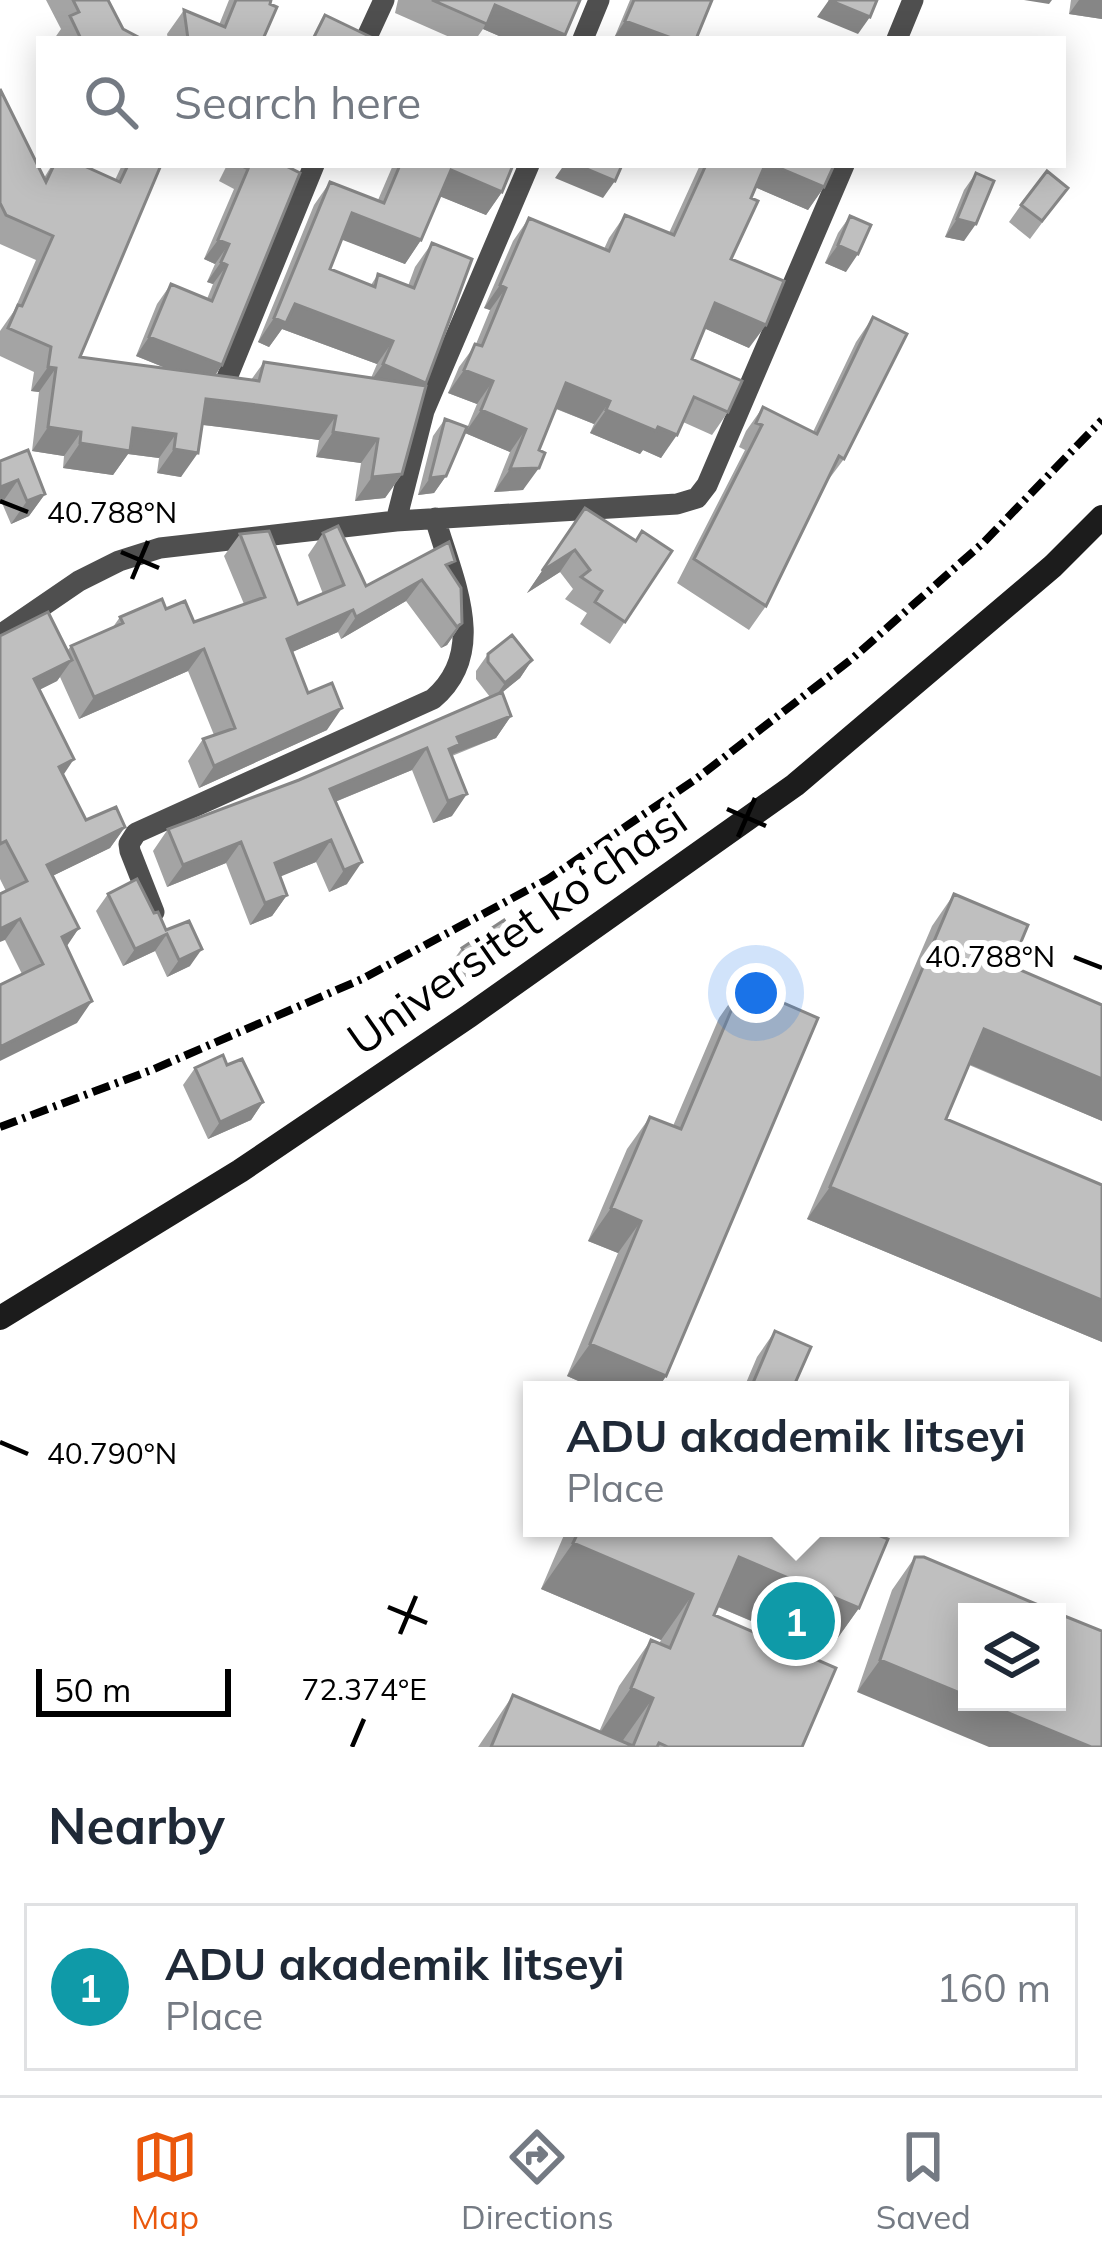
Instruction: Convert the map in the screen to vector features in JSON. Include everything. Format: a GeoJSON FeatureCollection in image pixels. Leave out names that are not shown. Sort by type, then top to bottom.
{"type":"FeatureCollection","features":[{"type":"Feature","properties":{"kind":"main road","name":"Universitet kо‘chasi"},"geometry":{"type":"LineString","coordinates":[[0,1318],[240,1171],[795,785],[1053,566],[1102,518]]}},
{"type":"Feature","properties":{"kind":"street"},"geometry":{"type":"LineString","coordinates":[[367,36],[383,0]]}},
{"type":"Feature","properties":{"kind":"street"},"geometry":{"type":"LineString","coordinates":[[584,36],[599,0]]}},
{"type":"Feature","properties":{"kind":"street"},"geometry":{"type":"LineString","coordinates":[[898,36],[914,0]]}},
{"type":"Feature","properties":{"kind":"street"},"geometry":{"type":"LineString","coordinates":[[222,390],[313,168]]}},
{"type":"Feature","properties":{"kind":"street"},"geometry":{"type":"LineString","coordinates":[[396,520],[424,411],[528,168]]}},
{"type":"Feature","properties":{"kind":"street"},"geometry":{"type":"LineString","coordinates":[[0,635],[80,581],[119,561],[160,548],[396,520],[677,504],[697,498],[843,168]]}},
{"type":"Feature","properties":{"kind":"street"},"geometry":{"type":"LineString","coordinates":[[154,912],[130,850],[136,833],[433,699],[453,680],[464,652],[466,630],[435,518]]}},
{"type":"Feature","properties":{"kind":"building"},"geometry":{"type":"Polygon","coordinates":[[[73,0],[108,0],[123,29],[136,36],[80,36],[70,16],[79,12],[73,0]]]}},
{"type":"Feature","properties":{"kind":"building"},"geometry":{"type":"Polygon","coordinates":[[[236,0],[271,0],[277,7],[264,36],[188,36],[184,10],[225,27],[236,0]]]}},
{"type":"Feature","properties":{"kind":"building"},"geometry":{"type":"Polygon","coordinates":[[[432,0],[580,0],[565,35],[495,5],[487,24],[432,0]]]}},
{"type":"Feature","properties":{"kind":"building"},"geometry":{"type":"Polygon","coordinates":[[[634,0],[712,0],[697,36],[666,36],[625,21],[634,0]]]}},
{"type":"Feature","properties":{"kind":"building"},"geometry":{"type":"Polygon","coordinates":[[[829,0],[877,0],[870,17],[829,0]]]}},
{"type":"Feature","properties":{"kind":"building"},"geometry":{"type":"Polygon","coordinates":[[[325,15],[369,36],[314,36],[325,15]]]}},
{"type":"Feature","properties":{"kind":"building"},"geometry":{"type":"Polygon","coordinates":[[[0,89],[46,182],[53,168],[89,168],[120,182],[127,168],[160,168],[80,357],[259,381],[264,362],[426,386],[402,474],[372,477],[378,439],[333,432],[336,416],[257,405],[206,399],[198,453],[174,449],[176,434],[133,428],[130,451],[80,443],[81,432],[48,427],[56,368],[48,367],[51,347],[8,328],[53,236],[6,215],[0,203],[0,89]]]}},
{"type":"Feature","properties":{"kind":"building"},"geometry":{"type":"Polygon","coordinates":[[[290,168],[300,173],[222,365],[149,337],[171,284],[212,301],[227,265],[221,262],[229,244],[218,240],[248,169],[290,168]]]}},
{"type":"Feature","properties":{"kind":"building"},"geometry":{"type":"Polygon","coordinates":[[[399,168],[512,168],[502,192],[451,170],[421,240],[352,213],[330,269],[375,287],[378,274],[414,288],[432,243],[472,259],[426,383],[383,364],[393,341],[295,304],[286,323],[274,318],[330,182],[384,203],[399,168]]]}},
{"type":"Feature","properties":{"kind":"building"},"geometry":{"type":"Polygon","coordinates":[[[584,168],[621,168],[615,181],[584,168]]]}},
{"type":"Feature","properties":{"kind":"building"},"geometry":{"type":"Polygon","coordinates":[[[705,168],[764,168],[751,198],[758,201],[731,259],[784,281],[766,325],[715,303],[692,359],[742,381],[728,412],[694,397],[677,435],[606,410],[610,401],[566,383],[539,450],[545,453],[539,468],[510,469],[526,429],[481,410],[493,381],[464,370],[475,344],[482,346],[506,288],[500,285],[529,218],[609,251],[625,215],[674,235],[705,168]]]}},
{"type":"Feature","properties":{"kind":"building"},"geometry":{"type":"Polygon","coordinates":[[[779,168],[833,168],[824,187],[779,168]]]}},
{"type":"Feature","properties":{"kind":"building"},"geometry":{"type":"Polygon","coordinates":[[[1047,171],[1068,188],[1042,221],[1021,205],[1047,171]]]}},
{"type":"Feature","properties":{"kind":"building"},"geometry":{"type":"Polygon","coordinates":[[[976,173],[994,181],[976,224],[957,219],[976,173]]]}},
{"type":"Feature","properties":{"kind":"building"},"geometry":{"type":"Polygon","coordinates":[[[850,216],[871,225],[858,254],[838,245],[850,216]]]}},
{"type":"Feature","properties":{"kind":"building"},"geometry":{"type":"Polygon","coordinates":[[[873,317],[907,334],[844,459],[839,456],[766,606],[694,559],[762,425],[756,423],[763,407],[817,434],[873,317]]]}},
{"type":"Feature","properties":{"kind":"building"},"geometry":{"type":"Polygon","coordinates":[[[445,419],[467,427],[446,476],[430,478],[445,419]]]}},
{"type":"Feature","properties":{"kind":"building"},"geometry":{"type":"Polygon","coordinates":[[[28,450],[45,494],[27,501],[18,480],[0,487],[0,461],[28,450]]]}},
{"type":"Feature","properties":{"kind":"building"},"geometry":{"type":"Polygon","coordinates":[[[585,508],[636,541],[642,531],[672,551],[625,622],[595,602],[602,591],[581,577],[590,570],[575,550],[542,571],[585,508]]]}},
{"type":"Feature","properties":{"kind":"building"},"geometry":{"type":"Polygon","coordinates":[[[338,526],[366,586],[449,542],[455,561],[446,565],[461,588],[462,623],[457,627],[422,580],[356,617],[353,610],[287,639],[308,693],[332,683],[342,708],[214,766],[203,739],[235,728],[204,649],[94,697],[71,646],[162,599],[166,609],[185,601],[194,622],[265,597],[240,534],[269,531],[298,604],[344,585],[323,533],[338,526]]]}},
{"type":"Feature","properties":{"kind":"building"},"geometry":{"type":"Polygon","coordinates":[[[48,612],[72,660],[34,679],[74,759],[59,767],[86,820],[116,807],[125,827],[47,865],[79,928],[62,937],[92,1001],[0,1047],[0,985],[43,964],[20,919],[0,929],[0,894],[27,881],[6,841],[0,844],[0,636],[48,612]]]}},
{"type":"Feature","properties":{"kind":"building"},"geometry":{"type":"Polygon","coordinates":[[[512,635],[532,660],[505,683],[488,662],[488,654],[512,635]]]}},
{"type":"Feature","properties":{"kind":"building"},"geometry":{"type":"Polygon","coordinates":[[[502,692],[511,716],[457,737],[460,744],[449,749],[467,794],[448,801],[427,748],[330,789],[362,862],[344,870],[331,840],[275,863],[287,895],[265,903],[241,842],[183,865],[168,829],[299,780],[502,692]]]}},
{"type":"Feature","properties":{"kind":"building"},"geometry":{"type":"Polygon","coordinates":[[[137,879],[166,930],[189,921],[202,949],[179,960],[167,934],[135,949],[108,894],[137,879]]]}},
{"type":"Feature","properties":{"kind":"building"},"geometry":{"type":"Polygon","coordinates":[[[954,894],[1028,925],[1011,966],[1102,1005],[1102,1079],[984,1029],[946,1119],[1102,1185],[1102,1300],[830,1187],[954,894]]]}},
{"type":"Feature","properties":{"kind":"building"},"geometry":{"type":"Polygon","coordinates":[[[504,920],[515,938],[473,965],[462,948],[504,920]]]}},
{"type":"Feature","properties":{"kind":"building"},"geometry":{"type":"Polygon","coordinates":[[[742,985],[818,1018],[666,1376],[590,1344],[641,1221],[611,1208],[650,1117],[681,1129],[742,985]]]}},
{"type":"Feature","properties":{"kind":"building"},"geometry":{"type":"Polygon","coordinates":[[[223,1055],[227,1065],[242,1059],[263,1102],[220,1122],[195,1068],[223,1055]]]}},
{"type":"Feature","properties":{"kind":"building"},"geometry":{"type":"Polygon","coordinates":[[[775,1331],[811,1347],[796,1381],[754,1381],[775,1331]]]}},
{"type":"Feature","properties":{"kind":"building"},"geometry":{"type":"Polygon","coordinates":[[[576,1537],[888,1539],[859,1608],[739,1557],[714,1615],[836,1668],[802,1747],[668,1747],[659,1743],[657,1747],[491,1747],[513,1695],[633,1746],[653,1698],[631,1688],[651,1640],[670,1648],[693,1594],[573,1543],[576,1537]]]}},
{"type":"Feature","properties":{"kind":"building"},"geometry":{"type":"Polygon","coordinates":[[[915,1557],[1034,1603],[958,1603],[958,1692],[880,1660],[915,1557]]]}},
{"type":"Feature","properties":{"kind":"building"},"geometry":{"type":"Polygon","coordinates":[[[1066,1617],[1102,1631],[1102,1747],[1091,1747],[1004,1711],[1066,1711],[1066,1617]]]}},
{"type":"Feature","properties":{"kind":"railway"},"geometry":{"type":"LineString","coordinates":[[0,1127],[154,1069],[362,979],[548,879],[696,779],[853,658],[984,542],[1102,420]]}},
{"type":"Feature","properties":{"kind":"place","name":"ADU akademik litseyi"},"geometry":{"type":"Point","coordinates":[796,1621]}}]}
